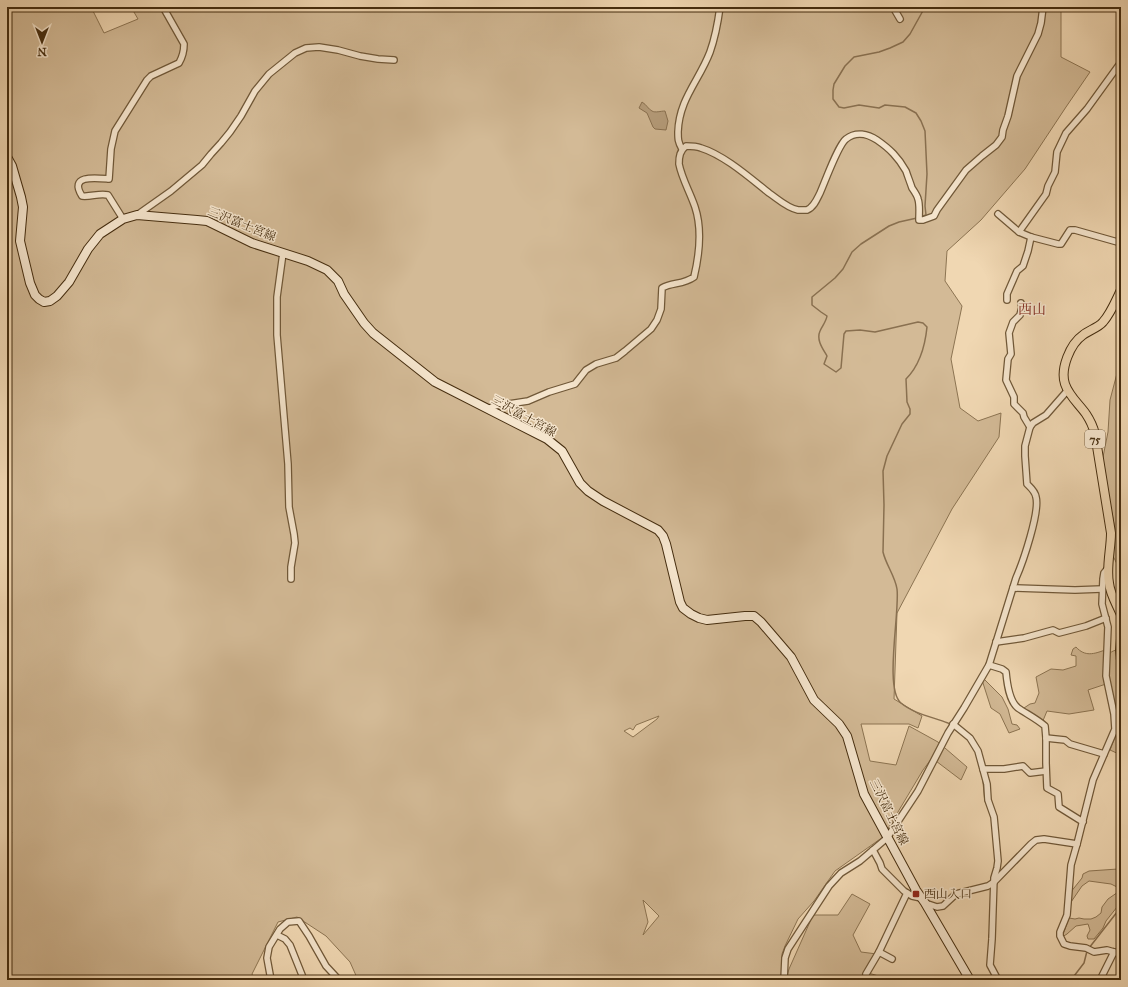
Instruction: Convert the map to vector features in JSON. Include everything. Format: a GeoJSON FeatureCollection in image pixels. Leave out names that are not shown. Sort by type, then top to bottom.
{"type":"FeatureCollection","features":[{"type":"Feature","properties":{"kind":"main road","name":"三沢富士宮線"},"geometry":{"type":"LineString","coordinates":[[7,158],[12,166],[23,206],[20,241],[22,254],[30,283],[39,300],[44,302],[50,301],[57,296],[69,282],[88,249],[100,234],[122,220],[137,215],[207,222],[252,243],[308,261],[327,270],[338,281],[344,294],[364,323],[374,333],[435,382],[547,439],[562,451],[580,483],[588,491],[658,530],[663,536],[666,544],[680,602],[683,608],[699,618],[707,620],[754,616],[761,622],[791,658],[814,700],[839,724],[847,736],[864,794],[916,890],[970,980]]}},
{"type":"Feature","properties":{"kind":"main road"},"geometry":{"type":"LineString","coordinates":[[1067,391],[1064,382],[1064,374],[1067,358],[1071,348],[1079,338],[1103,322],[1121,290]]}},
{"type":"Feature","properties":{"kind":"main road","name":"75"},"geometry":{"type":"LineString","coordinates":[[1067,391],[1086,413],[1092,424],[1111,533],[1108,576],[1110,591],[1121,615]]}},
{"type":"Feature","properties":{"kind":"main road"},"geometry":{"type":"LineString","coordinates":[[1121,639],[1121,657]]}},
{"type":"Feature","properties":{"kind":"street"},"geometry":{"type":"LineString","coordinates":[[122,220],[108,195],[82,196],[79,191],[79,186],[82,180],[88,178],[109,179],[111,149],[115,131],[147,80],[151,76],[179,63],[183,56],[184,44],[163,7]]}},
{"type":"Feature","properties":{"kind":"street"},"geometry":{"type":"LineString","coordinates":[[682,149],[678,144],[678,121],[685,100],[710,52],[720,7]]}},
{"type":"Feature","properties":{"kind":"street"},"geometry":{"type":"LineString","coordinates":[[893,7],[900,19]]}},
{"type":"Feature","properties":{"kind":"street"},"geometry":{"type":"LineString","coordinates":[[488,409],[494,406],[528,400],[575,384],[586,370],[596,364],[616,358],[625,352],[650,329],[657,320],[661,309],[662,288],[688,281],[694,277],[698,256],[698,224],[696,209],[678,164],[678,156],[682,149],[686,146],[700,147],[709,151],[734,167],[782,202],[798,210],[808,210],[815,204],[833,160],[845,139],[854,134],[863,134],[884,145],[902,164],[918,198],[919,218],[923,220],[934,216],[966,170],[996,145],[1002,137],[1017,76],[1038,34],[1043,7]]}},
{"type":"Feature","properties":{"kind":"street"},"geometry":{"type":"LineString","coordinates":[[1072,7],[1087,7]]}},
{"type":"Feature","properties":{"kind":"street"},"geometry":{"type":"LineString","coordinates":[[137,215],[171,191],[202,166],[230,132],[255,91],[269,74],[295,53],[306,48],[318,47],[338,50],[360,56],[394,60]]}},
{"type":"Feature","properties":{"kind":"street"},"geometry":{"type":"LineString","coordinates":[[1019,232],[1046,194],[1055,172],[1057,152],[1066,133],[1121,62]]}},
{"type":"Feature","properties":{"kind":"street"},"geometry":{"type":"LineString","coordinates":[[998,214],[1019,232],[1031,237],[1058,244],[1061,244],[1070,230],[1075,230],[1121,243]]}},
{"type":"Feature","properties":{"kind":"street"},"geometry":{"type":"LineString","coordinates":[[1007,300],[1007,294],[1017,272],[1023,266],[1025,261],[1031,237]]}},
{"type":"Feature","properties":{"kind":"street"},"geometry":{"type":"LineString","coordinates":[[283,253],[277,298],[277,335],[288,464],[289,507],[295,543],[291,567],[291,578]]}},
{"type":"Feature","properties":{"kind":"street"},"geometry":{"type":"LineString","coordinates":[[1021,303],[1022,307],[1020,315],[1013,322],[1009,333],[1012,354],[1008,359],[1006,380],[1014,397],[1014,404],[1023,413],[1030,427]]}},
{"type":"Feature","properties":{"kind":"street"},"geometry":{"type":"LineString","coordinates":[[784,980],[785,958],[788,949],[807,918],[829,886],[841,873],[860,861],[887,838],[918,791],[952,726],[989,665],[1036,514],[1037,501],[1034,491],[1027,484],[1025,456],[1025,446],[1030,427],[1033,422],[1046,415],[1067,391]]}},
{"type":"Feature","properties":{"kind":"street"},"geometry":{"type":"LineString","coordinates":[[1109,566],[1104,573],[1102,604],[1108,628],[1106,676],[1114,714],[1115,728],[1093,780],[1071,865],[1067,915],[1060,932],[1060,936],[1064,944],[1070,946],[1086,948],[1094,952],[1107,950],[1121,954]]}},
{"type":"Feature","properties":{"kind":"street"},"geometry":{"type":"LineString","coordinates":[[1013,588],[1075,590],[1102,589]]}},
{"type":"Feature","properties":{"kind":"street"},"geometry":{"type":"LineString","coordinates":[[996,642],[1024,638],[1053,630],[1059,633],[1086,626],[1106,618]]}},
{"type":"Feature","properties":{"kind":"street"},"geometry":{"type":"LineString","coordinates":[[1108,648],[1120,644]]}},
{"type":"Feature","properties":{"kind":"street"},"geometry":{"type":"LineString","coordinates":[[989,665],[1002,669],[1006,672],[1008,685],[1014,703],[1045,726],[1047,788],[1058,794],[1059,807],[1082,822]]}},
{"type":"Feature","properties":{"kind":"street"},"geometry":{"type":"LineString","coordinates":[[952,726],[966,735],[974,744],[980,756],[987,784],[988,800],[996,827],[998,860],[994,878],[990,965],[998,980]]}},
{"type":"Feature","properties":{"kind":"street"},"geometry":{"type":"LineString","coordinates":[[1046,738],[1065,740],[1070,744],[1104,754]]}},
{"type":"Feature","properties":{"kind":"street"},"geometry":{"type":"LineString","coordinates":[[983,769],[1023,766],[1030,773],[1046,771]]}},
{"type":"Feature","properties":{"kind":"street"},"geometry":{"type":"LineString","coordinates":[[873,850],[882,869],[904,891],[938,907],[943,906],[956,894],[988,886],[994,882],[1036,840],[1044,839],[1077,844]]}},
{"type":"Feature","properties":{"kind":"street"},"geometry":{"type":"LineString","coordinates":[[866,974],[879,952],[907,893]]}},
{"type":"Feature","properties":{"kind":"street"},"geometry":{"type":"LineString","coordinates":[[271,980],[267,958],[270,947],[280,930],[288,922],[299,921],[326,966],[340,980]]}},
{"type":"Feature","properties":{"kind":"street"},"geometry":{"type":"LineString","coordinates":[[277,935],[285,939],[290,945],[304,980]]}},
{"type":"Feature","properties":{"kind":"street"},"geometry":{"type":"LineString","coordinates":[[879,952],[892,959]]}},
{"type":"Feature","properties":{"kind":"street"},"geometry":{"type":"LineString","coordinates":[[1100,980],[1114,952]]}},
{"type":"Feature","properties":{"kind":"shaded area"},"geometry":{"type":"Polygon","coordinates":[[[7,7],[91,7],[104,33],[138,19],[131,7],[1061,7],[1061,57],[1090,72],[1025,169],[981,220],[947,251],[945,281],[962,306],[951,359],[960,408],[978,421],[1001,413],[999,437],[952,509],[897,613],[894,699],[922,716],[918,728],[909,724],[861,724],[870,761],[896,765],[909,726],[938,742],[967,767],[961,780],[932,758],[923,770],[883,837],[835,871],[814,901],[798,919],[782,954],[782,971],[780,980],[358,980],[350,962],[326,936],[297,917],[278,922],[252,974],[254,980],[7,980],[7,841],[12,832],[7,830],[7,7]],[[659,716],[636,725],[633,730],[630,728],[624,731],[633,737],[659,716]],[[643,900],[648,922],[643,935],[659,916],[643,900]]]}},
{"type":"Feature","properties":{"kind":"shaded area"},"geometry":{"type":"Polygon","coordinates":[[[642,102],[653,112],[665,111],[668,121],[666,130],[655,129],[653,127],[647,113],[639,108],[642,102]]]}},
{"type":"Feature","properties":{"kind":"shaded area"},"geometry":{"type":"Polygon","coordinates":[[[1121,358],[1121,566],[1118,566],[1113,556],[1115,529],[1102,462],[1108,432],[1110,400],[1121,358]]]}},
{"type":"Feature","properties":{"kind":"shaded area"},"geometry":{"type":"Polygon","coordinates":[[[1076,647],[1083,652],[1090,654],[1105,650],[1106,684],[1088,690],[1094,710],[1069,714],[1047,711],[1042,723],[1024,708],[1035,703],[1039,693],[1036,677],[1051,669],[1063,670],[1076,666],[1076,656],[1071,655],[1073,649],[1076,647]]]}},
{"type":"Feature","properties":{"kind":"shaded area"},"geometry":{"type":"Polygon","coordinates":[[[1116,650],[1116,659],[1121,669],[1121,681],[1118,681],[1121,689],[1121,755],[1110,750],[1117,732],[1118,720],[1109,678],[1108,661],[1110,653],[1116,650]]]}},
{"type":"Feature","properties":{"kind":"shaded area"},"geometry":{"type":"Polygon","coordinates":[[[982,677],[1002,697],[1008,709],[1012,724],[1017,725],[1020,729],[1009,733],[1000,714],[991,708],[982,677]]]}},
{"type":"Feature","properties":{"kind":"shaded area"},"geometry":{"type":"Polygon","coordinates":[[[1121,866],[1121,889],[1111,884],[1089,881],[1082,886],[1069,905],[1070,893],[1082,878],[1083,874],[1089,871],[1118,869],[1121,866]]]}},
{"type":"Feature","properties":{"kind":"shaded area"},"geometry":{"type":"Polygon","coordinates":[[[1121,890],[1121,902],[1094,939],[1088,939],[1087,936],[1090,930],[1088,924],[1076,926],[1062,937],[1069,918],[1091,919],[1096,917],[1101,913],[1102,907],[1108,899],[1121,890]]]}},
{"type":"Feature","properties":{"kind":"shaded area"},"geometry":{"type":"Polygon","coordinates":[[[852,894],[870,904],[853,935],[861,952],[877,954],[865,972],[892,980],[786,980],[789,969],[813,915],[838,915],[852,894]]]}},
{"type":"Feature","properties":{"kind":"waterway"},"geometry":{"type":"LineString","coordinates":[[920,217],[926,215],[925,206],[927,174],[925,131],[916,113],[905,107],[885,105],[879,108],[859,105],[844,108],[839,107],[833,99],[833,90],[834,84],[845,66],[854,57],[879,52],[903,42],[910,34],[925,7]]}},
{"type":"Feature","properties":{"kind":"waterway"},"geometry":{"type":"LineString","coordinates":[[917,218],[889,226],[861,244],[852,252],[843,269],[835,278],[812,297],[812,305],[827,316],[820,331],[819,338],[820,344],[827,356],[824,364],[836,372],[841,368],[844,334],[846,331],[860,330],[875,332],[918,322],[923,323],[927,327],[921,355],[915,368],[906,379],[907,402],[910,409],[910,414],[902,424],[887,456],[883,471],[883,552],[897,589],[893,667],[896,695],[901,703],[906,707],[951,725]]}},
{"type":"Feature","properties":{"kind":"waterway"},"geometry":{"type":"LineString","coordinates":[[983,780],[985,801],[988,807]]}},
{"type":"Feature","properties":{"kind":"waterway"},"geometry":{"type":"LineString","coordinates":[[1089,948],[1121,907]]}},
{"type":"Feature","properties":{"kind":"waterway"},"geometry":{"type":"LineString","coordinates":[[989,935],[989,943]]}},
{"type":"Feature","properties":{"kind":"waterway"},"geometry":{"type":"LineString","coordinates":[[1071,980],[1084,963],[1087,951]]}},
{"type":"Feature","properties":{"kind":"place","name":"西山入口"},"geometry":{"type":"Point","coordinates":[916,894]}},
{"type":"Feature","properties":{"kind":"district","name":"西山"},"geometry":{"type":"Point","coordinates":[1032,309]}}]}
